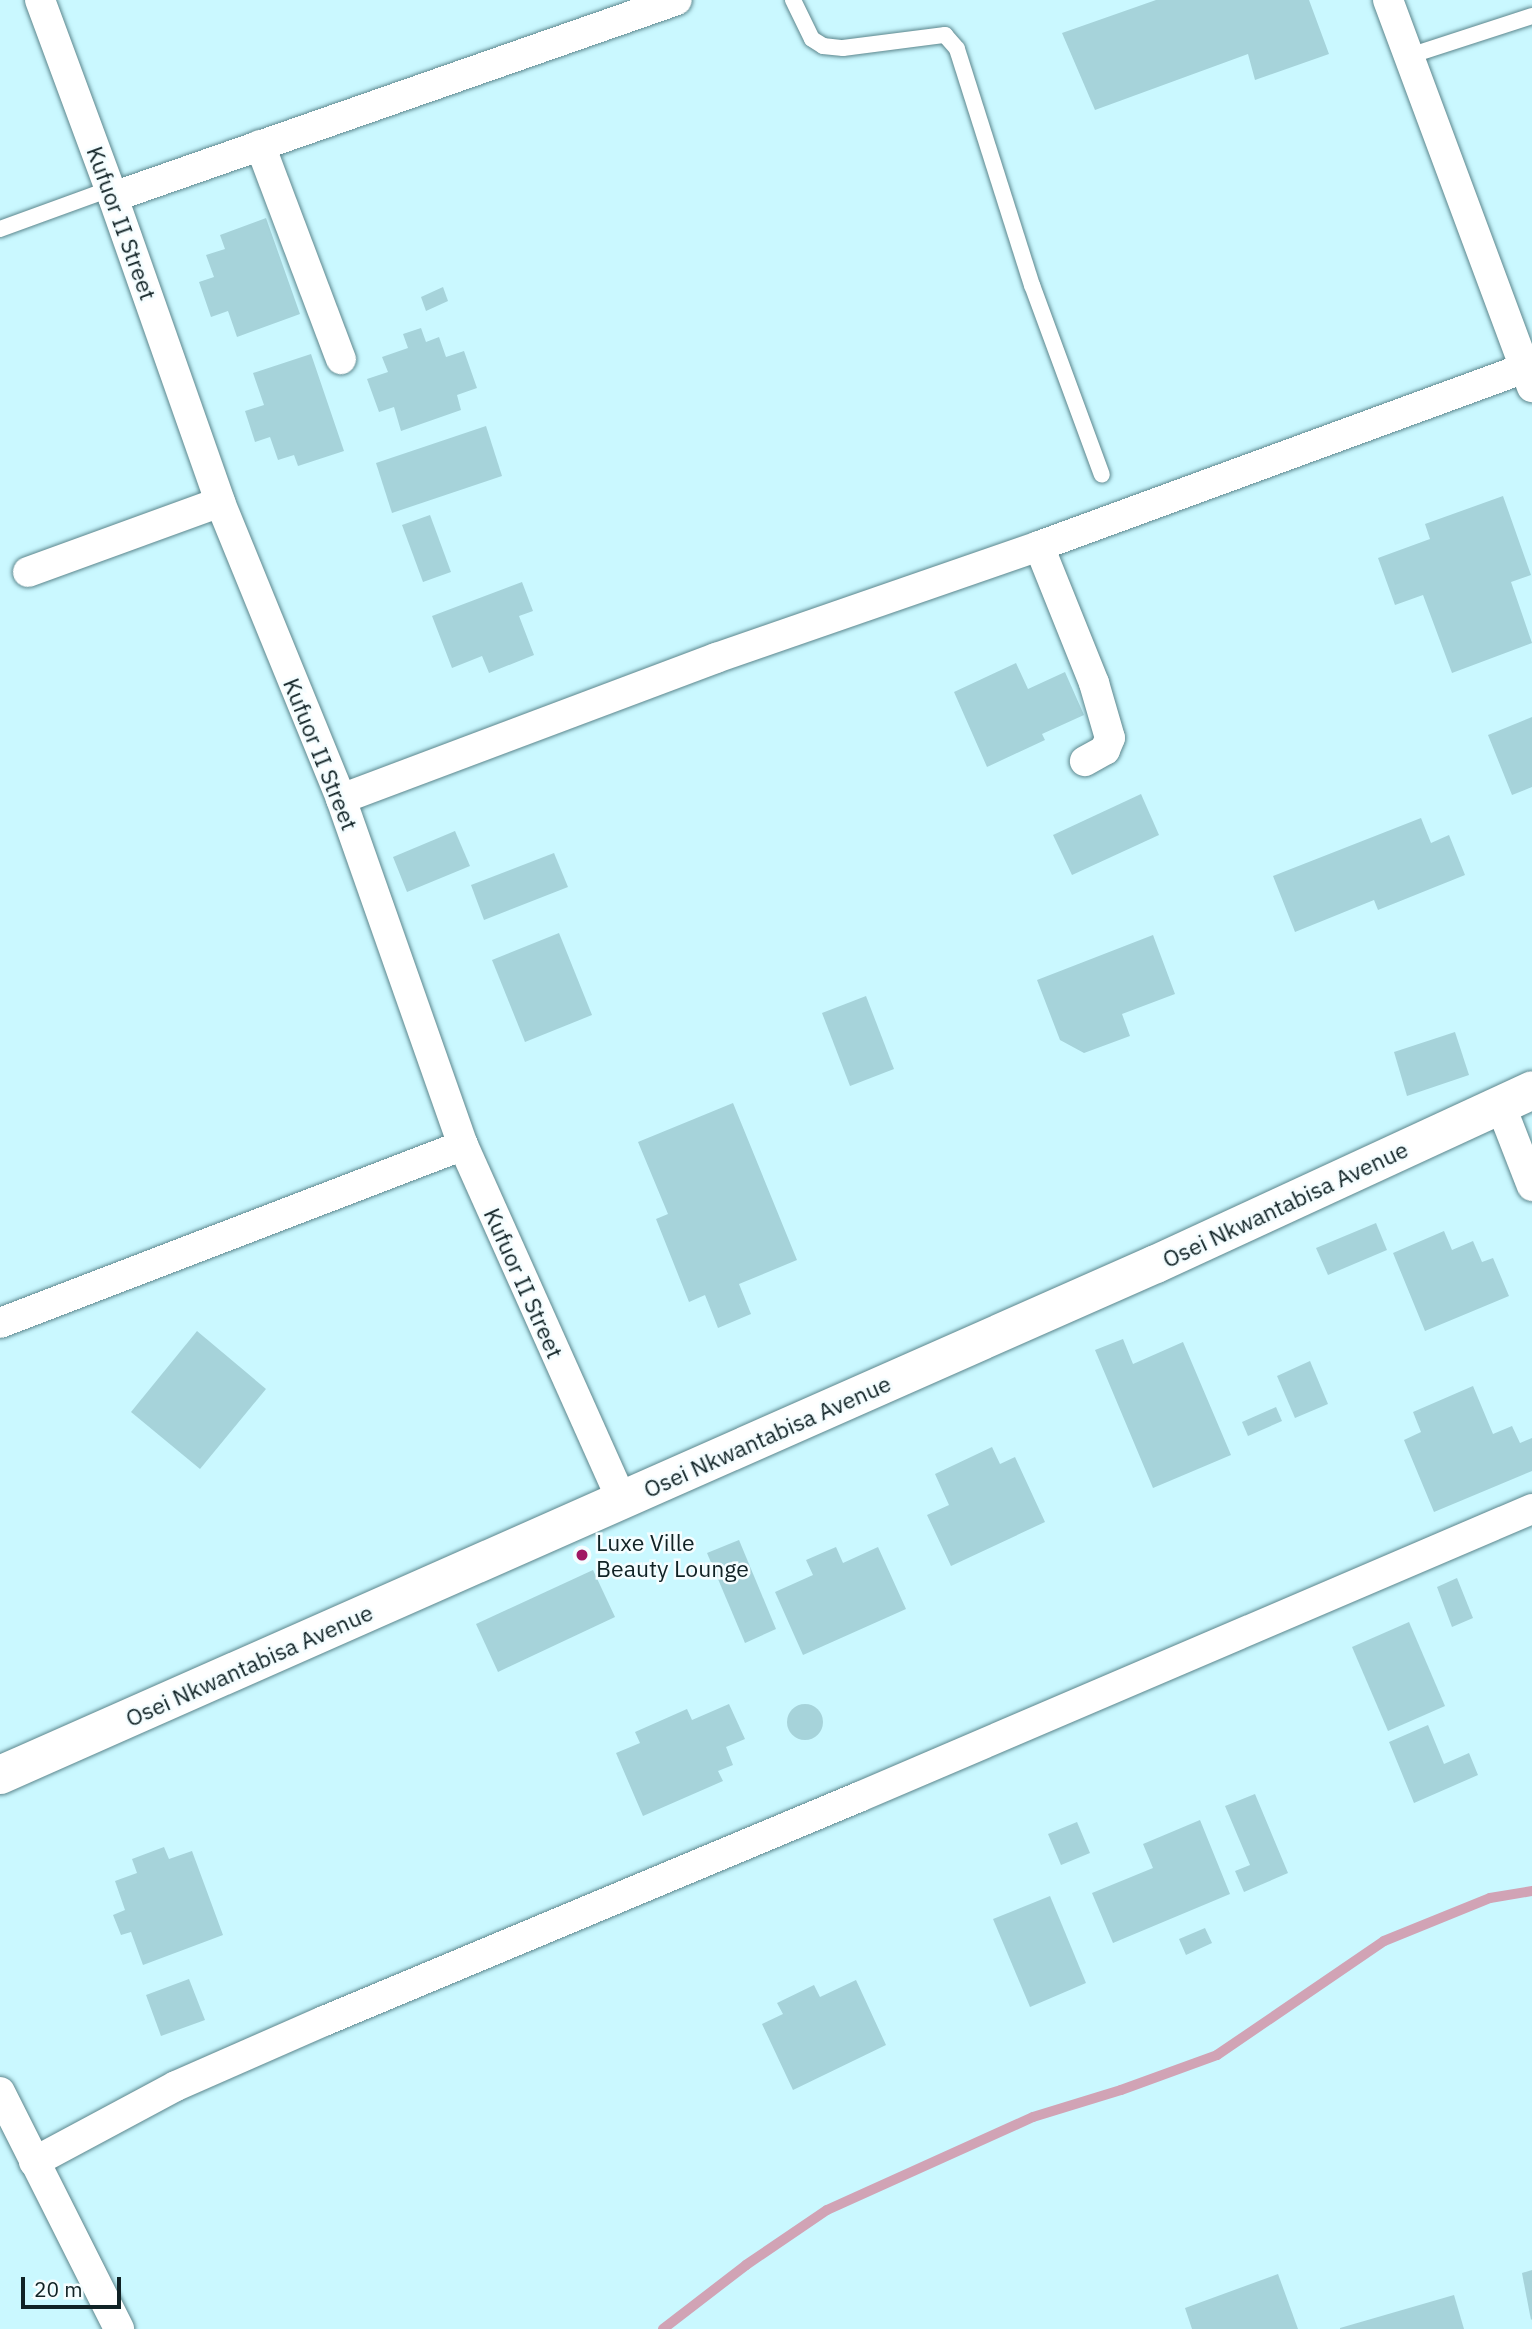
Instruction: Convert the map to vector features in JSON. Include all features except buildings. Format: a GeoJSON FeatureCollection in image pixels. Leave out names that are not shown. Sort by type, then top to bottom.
{"type":"FeatureCollection","features":[{"type":"Feature","properties":{"kind":"street","name":"Kufuor II Street"},"geometry":{"type":"LineString","coordinates":[[40,0],[112,193],[220,502],[341,799],[463,1145],[622,1500]]}},
{"type":"Feature","properties":{"kind":"street"},"geometry":{"type":"LineString","coordinates":[[112,193],[260,145],[677,0]]}},
{"type":"Feature","properties":{"kind":"street"},"geometry":{"type":"LineString","coordinates":[[341,799],[716,658],[1528,378],[1388,0]]}},
{"type":"Feature","properties":{"kind":"street"},"geometry":{"type":"LineString","coordinates":[[260,145],[341,359]]}},
{"type":"Feature","properties":{"kind":"street"},"geometry":{"type":"LineString","coordinates":[[28,572],[220,502]]}},
{"type":"Feature","properties":{"kind":"street"},"geometry":{"type":"LineString","coordinates":[[1039,546],[1094,683],[1111,738],[1105,750],[1085,761]]}},
{"type":"Feature","properties":{"kind":"street"},"geometry":{"type":"LineString","coordinates":[[1516,1097],[1532,1186]]}},
{"type":"Feature","properties":{"kind":"street","name":"Osei Nkwantabisa Avenue"},"geometry":{"type":"LineString","coordinates":[[0,1775],[1156,1264],[1516,1097]]}},
{"type":"Feature","properties":{"kind":"street"},"geometry":{"type":"LineString","coordinates":[[0,1323],[463,1145]]}},
{"type":"Feature","properties":{"kind":"street"},"geometry":{"type":"LineString","coordinates":[[34,2162],[176,2086],[324,2021],[1532,1509]]}},
{"type":"Feature","properties":{"kind":"street"},"geometry":{"type":"LineString","coordinates":[[0,2092],[119,2329]]}},
{"type":"Feature","properties":{"kind":"lane"},"geometry":{"type":"LineString","coordinates":[[793,0],[813,39],[823,46],[843,48],[945,35],[957,49],[1032,285],[1102,475]]}},
{"type":"Feature","properties":{"kind":"lane"},"geometry":{"type":"LineString","coordinates":[[1409,56],[1532,16]]}},
{"type":"Feature","properties":{"kind":"lane"},"geometry":{"type":"LineString","coordinates":[[0,229],[112,193]]}},
{"type":"Feature","properties":{"kind":"waterway"},"geometry":{"type":"LineString","coordinates":[[663,2329],[746,2265],[827,2210],[1033,2117],[1121,2090],[1217,2055],[1384,1941],[1490,1898],[1532,1891]]}},
{"type":"Feature","properties":{"kind":"place","name":"Luxe Ville Beauty Lounge"},"geometry":{"type":"Point","coordinates":[582,1555]}}]}
